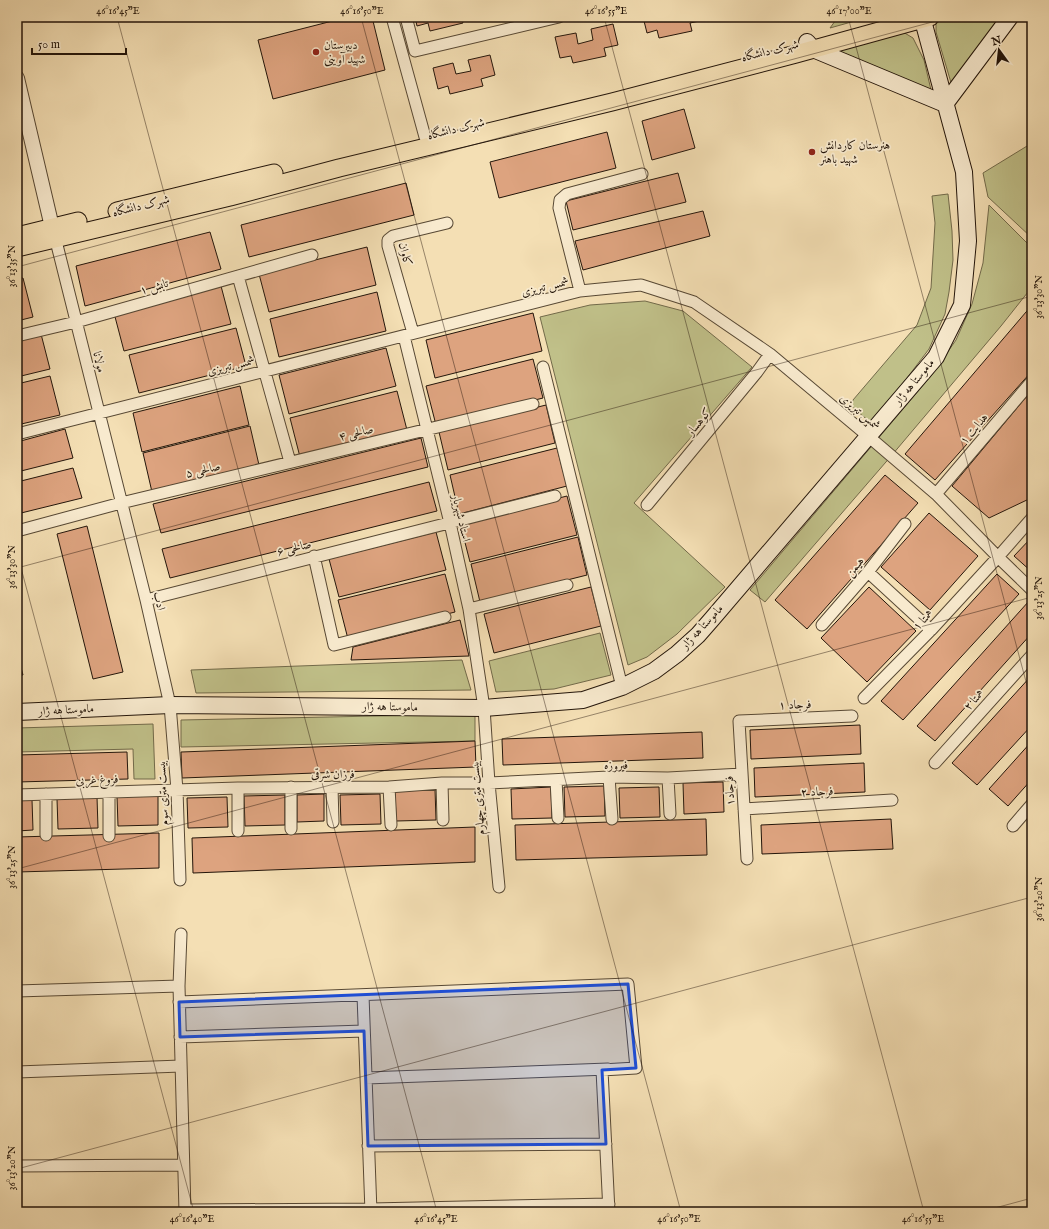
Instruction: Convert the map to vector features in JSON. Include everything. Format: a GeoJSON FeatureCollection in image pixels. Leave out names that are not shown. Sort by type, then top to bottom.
{"type":"FeatureCollection","features":[{"type":"Feature","properties":{"kind":"main road","name":"شهرک دانشگاه"},"geometry":{"type":"LineString","coordinates":[[17,236],[54,233],[425,137],[810,45],[893,17]]}},
{"type":"Feature","properties":{"kind":"main road"},"geometry":{"type":"LineString","coordinates":[[810,45],[945,104],[1010,17]]}},
{"type":"Feature","properties":{"kind":"main road"},"geometry":{"type":"LineString","coordinates":[[17,248],[54,233],[612,102],[796,54],[810,45],[925,18]]}},
{"type":"Feature","properties":{"kind":"main road","name":"ماموستا هه ژار"},"geometry":{"type":"LineString","coordinates":[[17,712],[170,705],[484,708],[583,700],[622,687],[654,671],[677,654],[698,635],[936,357],[962,305],[968,241],[964,172],[945,104],[925,18]]}},
{"type":"Feature","properties":{"kind":"street"},"geometry":{"type":"LineString","coordinates":[[392,17],[425,137]]}},
{"type":"Feature","properties":{"kind":"street"},"geometry":{"type":"LineString","coordinates":[[406,17],[415,51],[530,20],[559,17]]}},
{"type":"Feature","properties":{"kind":"street"},"geometry":{"type":"LineString","coordinates":[[17,78],[54,233]]}},
{"type":"Feature","properties":{"kind":"street"},"geometry":{"type":"LineString","coordinates":[[580,291],[559,208],[560,200],[567,194],[642,174]]}},
{"type":"Feature","properties":{"kind":"street","name":"کاوان"},"geometry":{"type":"LineString","coordinates":[[409,335],[388,246],[388,240],[393,236],[446,223]]}},
{"type":"Feature","properties":{"kind":"street","name":"مولانا"},"geometry":{"type":"LineString","coordinates":[[54,233],[121,502]]}},
{"type":"Feature","properties":{"kind":"street","name":"تابش ۱"},"geometry":{"type":"LineString","coordinates":[[17,336],[76,322],[312,255]]}},
{"type":"Feature","properties":{"kind":"street"},"geometry":{"type":"LineString","coordinates":[[238,276],[266,371],[290,462]]}},
{"type":"Feature","properties":{"kind":"street","name":"شمس تبریزی"},"geometry":{"type":"LineString","coordinates":[[17,434],[580,291],[641,285],[694,302],[770,354],[936,494],[998,558],[1032,590]]}},
{"type":"Feature","properties":{"kind":"street","name":"استاد شهریار"},"geometry":{"type":"LineString","coordinates":[[409,335],[427,429],[469,609],[484,708]]}},
{"type":"Feature","properties":{"kind":"street","name":"کوهسار"},"geometry":{"type":"LineString","coordinates":[[647,505],[757,372],[770,354]]}},
{"type":"Feature","properties":{"kind":"street"},"geometry":{"type":"LineString","coordinates":[[543,367],[622,687]]}},
{"type":"Feature","properties":{"kind":"street","name":"هدایت ۱"},"geometry":{"type":"LineString","coordinates":[[936,494],[1032,381]]}},
{"type":"Feature","properties":{"kind":"street","name":"صالحی ۴"},"geometry":{"type":"LineString","coordinates":[[290,462],[533,404]]}},
{"type":"Feature","properties":{"kind":"street","name":"صالحی ۵"},"geometry":{"type":"LineString","coordinates":[[17,531],[121,502],[290,462]]}},
{"type":"Feature","properties":{"kind":"street","name":"صالحی ۶"},"geometry":{"type":"LineString","coordinates":[[146,600],[314,556],[555,496]]}},
{"type":"Feature","properties":{"kind":"street","name":"ادب"},"geometry":{"type":"LineString","coordinates":[[121,502],[146,600],[170,705]]}},
{"type":"Feature","properties":{"kind":"street","name":"همتا ۱"},"geometry":{"type":"LineString","coordinates":[[864,698],[931,630],[998,558],[1032,518]]}},
{"type":"Feature","properties":{"kind":"street","name":"هیمن"},"geometry":{"type":"LineString","coordinates":[[822,625],[868,572],[905,524]]}},
{"type":"Feature","properties":{"kind":"street"},"geometry":{"type":"LineString","coordinates":[[314,556],[334,645],[445,618]]}},
{"type":"Feature","properties":{"kind":"street"},"geometry":{"type":"LineString","coordinates":[[868,572],[931,630]]}},
{"type":"Feature","properties":{"kind":"street"},"geometry":{"type":"LineString","coordinates":[[469,609],[567,585]]}},
{"type":"Feature","properties":{"kind":"street","name":"همتا ۲"},"geometry":{"type":"LineString","coordinates":[[935,763],[1032,655]]}},
{"type":"Feature","properties":{"kind":"street","name":"بیست متری سوم"},"geometry":{"type":"LineString","coordinates":[[170,705],[177,790],[180,880]]}},
{"type":"Feature","properties":{"kind":"street","name":"بیست متری چهارم"},"geometry":{"type":"LineString","coordinates":[[484,708],[489,783],[499,887]]}},
{"type":"Feature","properties":{"kind":"street","name":"فرجاد ۱"},"geometry":{"type":"LineString","coordinates":[[739,721],[852,716]]}},
{"type":"Feature","properties":{"kind":"street","name":"فرجاد۱"},"geometry":{"type":"LineString","coordinates":[[739,721],[747,859]]}},
{"type":"Feature","properties":{"kind":"street","name":"فیروزه"},"geometry":{"type":"LineString","coordinates":[[489,783],[609,777],[668,778],[742,774]]}},
{"type":"Feature","properties":{"kind":"street"},"geometry":{"type":"LineString","coordinates":[[609,777],[612,818]]}},
{"type":"Feature","properties":{"kind":"street"},"geometry":{"type":"LineString","coordinates":[[668,778],[670,814]]}},
{"type":"Feature","properties":{"kind":"street"},"geometry":{"type":"LineString","coordinates":[[556,780],[558,818]]}},
{"type":"Feature","properties":{"kind":"street"},"geometry":{"type":"LineString","coordinates":[[442,783],[443,820]]}},
{"type":"Feature","properties":{"kind":"street","name":"فرزان شرقی"},"geometry":{"type":"LineString","coordinates":[[177,790],[291,787],[389,787],[442,783],[489,783]]}},
{"type":"Feature","properties":{"kind":"street"},"geometry":{"type":"LineString","coordinates":[[291,787],[291,829]]}},
{"type":"Feature","properties":{"kind":"street"},"geometry":{"type":"LineString","coordinates":[[332,787],[333,822]]}},
{"type":"Feature","properties":{"kind":"street"},"geometry":{"type":"LineString","coordinates":[[389,787],[391,825]]}},
{"type":"Feature","properties":{"kind":"street"},"geometry":{"type":"LineString","coordinates":[[238,788],[238,831]]}},
{"type":"Feature","properties":{"kind":"street","name":"فروغ غربی"},"geometry":{"type":"LineString","coordinates":[[17,795],[177,790]]}},
{"type":"Feature","properties":{"kind":"street"},"geometry":{"type":"LineString","coordinates":[[109,792],[109,836]]}},
{"type":"Feature","properties":{"kind":"street"},"geometry":{"type":"LineString","coordinates":[[46,794],[46,835]]}},
{"type":"Feature","properties":{"kind":"street","name":"فرجاد ۲"},"geometry":{"type":"LineString","coordinates":[[744,809],[892,800]]}},
{"type":"Feature","properties":{"kind":"street"},"geometry":{"type":"LineString","coordinates":[[1013,826],[1032,804]]}},
{"type":"Feature","properties":{"kind":"street"},"geometry":{"type":"LineString","coordinates":[[181,934],[178,986],[185,1211],[609,1208],[602,1070],[608,1069]]}},
{"type":"Feature","properties":{"kind":"street"},"geometry":{"type":"LineString","coordinates":[[179,1002],[628,984],[636,1068],[366,1078]]}},
{"type":"Feature","properties":{"kind":"street"},"geometry":{"type":"LineString","coordinates":[[17,991],[178,986]]}},
{"type":"Feature","properties":{"kind":"street"},"geometry":{"type":"LineString","coordinates":[[363,994],[371,1210]]}},
{"type":"Feature","properties":{"kind":"street"},"geometry":{"type":"LineString","coordinates":[[180,1037],[364,1031]]}},
{"type":"Feature","properties":{"kind":"street"},"geometry":{"type":"LineString","coordinates":[[17,1072],[181,1066]]}},
{"type":"Feature","properties":{"kind":"street"},"geometry":{"type":"LineString","coordinates":[[368,1146],[606,1144]]}},
{"type":"Feature","properties":{"kind":"street"},"geometry":{"type":"LineString","coordinates":[[17,1166],[183,1165]]}},
{"type":"Feature","properties":{"kind":"highlighted area"},"geometry":{"type":"Polygon","coordinates":[[[628,984],[636,1068],[602,1070],[606,1144],[368,1146],[364,1031],[180,1037],[179,1002],[628,984]]]}},
{"type":"Feature","properties":{"kind":"green space"},"geometry":{"type":"Polygon","coordinates":[[[838,17],[869,17],[830,28],[838,17]]]}},
{"type":"Feature","properties":{"kind":"green space"},"geometry":{"type":"Polygon","coordinates":[[[944,17],[1004,17],[952,86],[936,32],[936,24],[944,17]]]}},
{"type":"Feature","properties":{"kind":"green space"},"geometry":{"type":"Polygon","coordinates":[[[898,29],[913,38],[924,60],[931,90],[829,47],[898,29]]]}},
{"type":"Feature","properties":{"kind":"green space"},"geometry":{"type":"Polygon","coordinates":[[[1032,143],[1032,238],[988,197],[983,173],[1032,143]]]}},
{"type":"Feature","properties":{"kind":"green space"},"geometry":{"type":"Polygon","coordinates":[[[948,194],[953,260],[945,314],[929,349],[875,420],[870,422],[851,406],[853,400],[917,325],[931,288],[935,223],[932,196],[948,194]]]}},
{"type":"Feature","properties":{"kind":"green space"},"geometry":{"type":"Polygon","coordinates":[[[989,205],[1032,248],[1032,287],[892,455],[765,602],[750,590],[931,376],[956,340],[972,304],[983,263],[989,205]]]}},
{"type":"Feature","properties":{"kind":"green space"},"geometry":{"type":"Polygon","coordinates":[[[645,301],[683,311],[752,367],[634,503],[725,587],[677,634],[647,657],[628,665],[540,317],[590,305],[645,301]]]}},
{"type":"Feature","properties":{"kind":"green space"},"geometry":{"type":"Polygon","coordinates":[[[600,633],[611,675],[554,689],[496,692],[489,661],[600,633]]]}},
{"type":"Feature","properties":{"kind":"green space"},"geometry":{"type":"Polygon","coordinates":[[[462,660],[471,690],[196,693],[191,670],[462,660]]]}},
{"type":"Feature","properties":{"kind":"green space"},"geometry":{"type":"Polygon","coordinates":[[[475,714],[475,741],[181,747],[181,720],[475,714]]]}},
{"type":"Feature","properties":{"kind":"green space"},"geometry":{"type":"Polygon","coordinates":[[[153,724],[155,779],[134,779],[133,749],[17,752],[17,728],[153,724]]]}},
{"type":"Feature","properties":{"kind":"building"},"geometry":{"type":"Polygon","coordinates":[[[348,17],[372,17],[385,70],[273,99],[258,40],[348,17]]]}},
{"type":"Feature","properties":{"kind":"building"},"geometry":{"type":"Polygon","coordinates":[[[415,17],[461,17],[463,23],[430,31],[428,23],[417,26],[415,17]]]}},
{"type":"Feature","properties":{"kind":"building"},"geometry":{"type":"Polygon","coordinates":[[[643,17],[664,17],[664,19],[671,17],[704,17],[704,20],[690,23],[692,31],[659,38],[657,30],[647,33],[643,17]]]}},
{"type":"Feature","properties":{"kind":"building"},"geometry":{"type":"Polygon","coordinates":[[[613,24],[618,45],[604,48],[606,56],[573,63],[571,56],[560,58],[555,37],[576,33],[578,44],[593,40],[591,29],[613,24]]]}},
{"type":"Feature","properties":{"kind":"building"},"geometry":{"type":"Polygon","coordinates":[[[490,55],[495,75],[481,79],[483,86],[450,94],[448,86],[438,89],[433,68],[453,63],[456,74],[471,71],[468,60],[490,55]]]}},
{"type":"Feature","properties":{"kind":"building"},"geometry":{"type":"Polygon","coordinates":[[[684,109],[695,148],[652,160],[642,121],[684,109]]]}},
{"type":"Feature","properties":{"kind":"building"},"geometry":{"type":"Polygon","coordinates":[[[607,132],[616,168],[499,198],[490,162],[607,132]]]}},
{"type":"Feature","properties":{"kind":"building"},"geometry":{"type":"Polygon","coordinates":[[[678,173],[686,202],[573,230],[566,201],[678,173]]]}},
{"type":"Feature","properties":{"kind":"building"},"geometry":{"type":"Polygon","coordinates":[[[406,183],[414,215],[249,257],[241,225],[406,183]]]}},
{"type":"Feature","properties":{"kind":"building"},"geometry":{"type":"Polygon","coordinates":[[[703,211],[710,236],[583,270],[575,241],[703,211]]]}},
{"type":"Feature","properties":{"kind":"building"},"geometry":{"type":"Polygon","coordinates":[[[210,232],[221,269],[85,306],[76,266],[210,232]]]}},
{"type":"Feature","properties":{"kind":"building"},"geometry":{"type":"Polygon","coordinates":[[[367,247],[376,285],[269,312],[259,274],[367,247]]]}},
{"type":"Feature","properties":{"kind":"building"},"geometry":{"type":"Polygon","coordinates":[[[23,278],[33,317],[17,321],[17,279],[23,278]]]}},
{"type":"Feature","properties":{"kind":"building"},"geometry":{"type":"Polygon","coordinates":[[[221,286],[231,324],[124,351],[114,313],[221,286]]]}},
{"type":"Feature","properties":{"kind":"building"},"geometry":{"type":"Polygon","coordinates":[[[377,292],[386,331],[279,357],[270,319],[377,292]]]}},
{"type":"Feature","properties":{"kind":"building"},"geometry":{"type":"Polygon","coordinates":[[[1032,305],[1032,371],[935,480],[905,454],[1032,305]]]}},
{"type":"Feature","properties":{"kind":"building"},"geometry":{"type":"Polygon","coordinates":[[[533,313],[542,351],[435,378],[426,340],[533,313]]]}},
{"type":"Feature","properties":{"kind":"building"},"geometry":{"type":"Polygon","coordinates":[[[236,328],[246,366],[139,393],[129,355],[236,328]]]}},
{"type":"Feature","properties":{"kind":"building"},"geometry":{"type":"Polygon","coordinates":[[[41,334],[50,369],[17,377],[17,340],[41,334]]]}},
{"type":"Feature","properties":{"kind":"building"},"geometry":{"type":"Polygon","coordinates":[[[386,348],[396,386],[289,414],[279,375],[386,348]]]}},
{"type":"Feature","properties":{"kind":"building"},"geometry":{"type":"Polygon","coordinates":[[[533,359],[543,398],[436,425],[426,386],[533,359]]]}},
{"type":"Feature","properties":{"kind":"building"},"geometry":{"type":"Polygon","coordinates":[[[50,376],[60,415],[17,425],[17,384],[50,376]]]}},
{"type":"Feature","properties":{"kind":"building"},"geometry":{"type":"Polygon","coordinates":[[[240,386],[249,425],[142,452],[133,413],[240,386]]]}},
{"type":"Feature","properties":{"kind":"building"},"geometry":{"type":"Polygon","coordinates":[[[1032,390],[1032,495],[1029,499],[989,518],[952,486],[1032,390]]]}},
{"type":"Feature","properties":{"kind":"building"},"geometry":{"type":"Polygon","coordinates":[[[397,391],[407,430],[300,457],[290,418],[397,391]]]}},
{"type":"Feature","properties":{"kind":"building"},"geometry":{"type":"Polygon","coordinates":[[[546,405],[555,443],[448,470],[439,432],[546,405]]]}},
{"type":"Feature","properties":{"kind":"building"},"geometry":{"type":"Polygon","coordinates":[[[250,426],[259,465],[152,492],[143,453],[250,426]]]}},
{"type":"Feature","properties":{"kind":"building"},"geometry":{"type":"Polygon","coordinates":[[[65,429],[73,458],[17,472],[17,442],[65,429]]]}},
{"type":"Feature","properties":{"kind":"building"},"geometry":{"type":"Polygon","coordinates":[[[421,438],[428,467],[161,533],[153,504],[421,438]]]}},
{"type":"Feature","properties":{"kind":"building"},"geometry":{"type":"Polygon","coordinates":[[[557,448],[567,486],[459,514],[450,475],[557,448]]]}},
{"type":"Feature","properties":{"kind":"building"},"geometry":{"type":"Polygon","coordinates":[[[73,468],[82,498],[17,514],[17,482],[73,468]]]}},
{"type":"Feature","properties":{"kind":"building"},"geometry":{"type":"Polygon","coordinates":[[[885,475],[918,503],[807,629],[775,600],[885,475]]]}},
{"type":"Feature","properties":{"kind":"building"},"geometry":{"type":"Polygon","coordinates":[[[429,482],[437,511],[170,578],[162,549],[429,482]]]}},
{"type":"Feature","properties":{"kind":"building"},"geometry":{"type":"Polygon","coordinates":[[[567,496],[577,535],[470,562],[460,523],[567,496]]]}},
{"type":"Feature","properties":{"kind":"building"},"geometry":{"type":"Polygon","coordinates":[[[929,513],[978,556],[930,610],[881,567],[929,513]]]}},
{"type":"Feature","properties":{"kind":"building"},"geometry":{"type":"Polygon","coordinates":[[[87,526],[123,672],[93,679],[57,534],[87,526]]]}},
{"type":"Feature","properties":{"kind":"building"},"geometry":{"type":"Polygon","coordinates":[[[436,532],[446,570],[339,597],[329,559],[436,532]]]}},
{"type":"Feature","properties":{"kind":"building"},"geometry":{"type":"Polygon","coordinates":[[[578,537],[587,575],[480,602],[471,564],[578,537]]]}},
{"type":"Feature","properties":{"kind":"building"},"geometry":{"type":"Polygon","coordinates":[[[1032,537],[1032,572],[1014,556],[1032,537]]]}},
{"type":"Feature","properties":{"kind":"building"},"geometry":{"type":"Polygon","coordinates":[[[445,574],[455,612],[348,639],[338,600],[445,574]]]}},
{"type":"Feature","properties":{"kind":"building"},"geometry":{"type":"Polygon","coordinates":[[[997,574],[1019,594],[903,720],[881,701],[997,574]]]}},
{"type":"Feature","properties":{"kind":"building"},"geometry":{"type":"Polygon","coordinates":[[[591,587],[601,626],[494,653],[484,614],[591,587]]]}},
{"type":"Feature","properties":{"kind":"building"},"geometry":{"type":"Polygon","coordinates":[[[869,587],[916,631],[867,682],[821,638],[869,587]]]}},
{"type":"Feature","properties":{"kind":"building"},"geometry":{"type":"Polygon","coordinates":[[[1029,601],[1032,604],[1032,633],[935,741],[917,726],[1029,601]]]}},
{"type":"Feature","properties":{"kind":"building"},"geometry":{"type":"Polygon","coordinates":[[[460,620],[469,656],[351,660],[353,647],[460,620]]]}},
{"type":"Feature","properties":{"kind":"building"},"geometry":{"type":"Polygon","coordinates":[[[17,653],[23,675],[17,675],[17,653]]]}},
{"type":"Feature","properties":{"kind":"building"},"geometry":{"type":"Polygon","coordinates":[[[1032,675],[1032,725],[977,785],[952,763],[1032,675]]]}},
{"type":"Feature","properties":{"kind":"building"},"geometry":{"type":"Polygon","coordinates":[[[860,725],[861,754],[751,759],[750,730],[860,725]]]}},
{"type":"Feature","properties":{"kind":"building"},"geometry":{"type":"Polygon","coordinates":[[[702,732],[703,758],[503,765],[502,739],[702,732]]]}},
{"type":"Feature","properties":{"kind":"building"},"geometry":{"type":"Polygon","coordinates":[[[475,741],[476,767],[182,778],[181,752],[475,741]]]}},
{"type":"Feature","properties":{"kind":"building"},"geometry":{"type":"Polygon","coordinates":[[[1032,741],[1032,779],[1008,806],[989,789],[1032,741]]]}},
{"type":"Feature","properties":{"kind":"building"},"geometry":{"type":"Polygon","coordinates":[[[127,752],[128,779],[17,782],[17,755],[127,752]]]}},
{"type":"Feature","properties":{"kind":"building"},"geometry":{"type":"Polygon","coordinates":[[[864,763],[865,792],[755,797],[754,768],[864,763]]]}},
{"type":"Feature","properties":{"kind":"building"},"geometry":{"type":"Polygon","coordinates":[[[723,782],[724,812],[684,814],[683,783],[723,782]]]}},
{"type":"Feature","properties":{"kind":"building"},"geometry":{"type":"Polygon","coordinates":[[[604,786],[605,816],[565,817],[564,787],[604,786]]]}},
{"type":"Feature","properties":{"kind":"building"},"geometry":{"type":"Polygon","coordinates":[[[551,787],[552,818],[512,819],[511,789],[551,787]]]}},
{"type":"Feature","properties":{"kind":"building"},"geometry":{"type":"Polygon","coordinates":[[[659,787],[660,817],[620,818],[619,788],[659,787]]]}},
{"type":"Feature","properties":{"kind":"building"},"geometry":{"type":"Polygon","coordinates":[[[435,789],[436,820],[396,821],[395,791],[435,789]]]}},
{"type":"Feature","properties":{"kind":"building"},"geometry":{"type":"Polygon","coordinates":[[[324,794],[324,821],[297,822],[297,795],[324,794]]]}},
{"type":"Feature","properties":{"kind":"building"},"geometry":{"type":"Polygon","coordinates":[[[380,794],[381,824],[341,825],[340,795],[380,794]]]}},
{"type":"Feature","properties":{"kind":"building"},"geometry":{"type":"Polygon","coordinates":[[[158,795],[158,825],[118,826],[117,796],[158,795]]]}},
{"type":"Feature","properties":{"kind":"building"},"geometry":{"type":"Polygon","coordinates":[[[285,795],[285,825],[245,826],[244,796],[285,795]]]}},
{"type":"Feature","properties":{"kind":"building"},"geometry":{"type":"Polygon","coordinates":[[[97,797],[98,828],[58,829],[57,799],[97,797]]]}},
{"type":"Feature","properties":{"kind":"building"},"geometry":{"type":"Polygon","coordinates":[[[227,797],[228,827],[188,828],[187,798],[227,797]]]}},
{"type":"Feature","properties":{"kind":"building"},"geometry":{"type":"Polygon","coordinates":[[[17,800],[32,800],[33,830],[17,831],[17,800]]]}},
{"type":"Feature","properties":{"kind":"building"},"geometry":{"type":"Polygon","coordinates":[[[706,819],[707,855],[516,860],[515,825],[706,819]]]}},
{"type":"Feature","properties":{"kind":"building"},"geometry":{"type":"Polygon","coordinates":[[[891,819],[893,849],[762,854],[761,825],[891,819]]]}},
{"type":"Feature","properties":{"kind":"building"},"geometry":{"type":"Polygon","coordinates":[[[475,827],[475,862],[193,873],[192,838],[475,827]]]}},
{"type":"Feature","properties":{"kind":"building"},"geometry":{"type":"Polygon","coordinates":[[[159,833],[159,868],[17,872],[17,837],[159,833]]]}},
{"type":"Feature","properties":{"kind":"place","name":"دبیرستان شهید آوینی"},"geometry":{"type":"Point","coordinates":[316,52]}},
{"type":"Feature","properties":{"kind":"place","name":"هنرستان کاردانش شهید باهنر"},"geometry":{"type":"Point","coordinates":[812,152]}}]}
